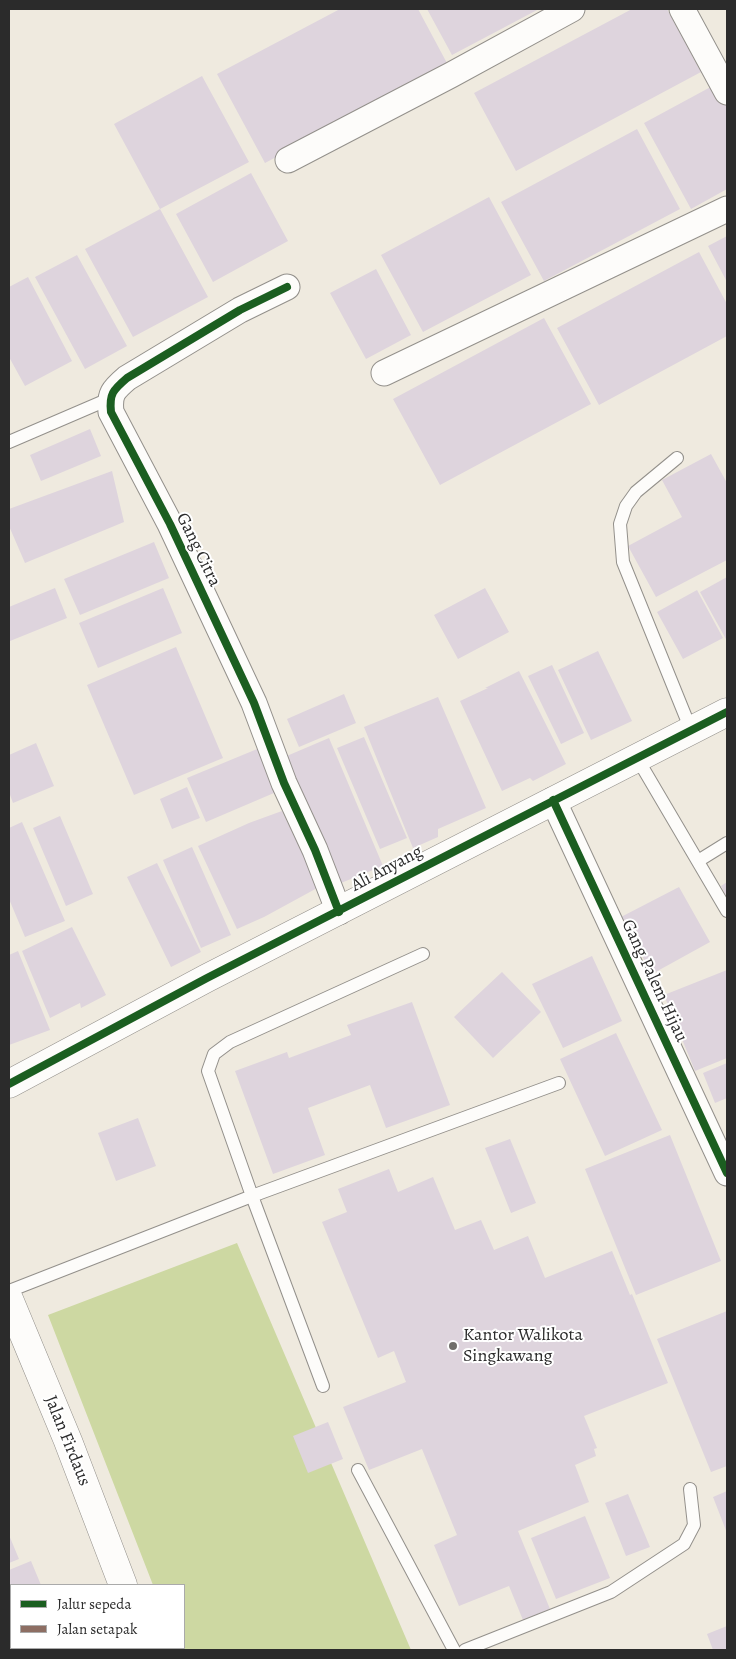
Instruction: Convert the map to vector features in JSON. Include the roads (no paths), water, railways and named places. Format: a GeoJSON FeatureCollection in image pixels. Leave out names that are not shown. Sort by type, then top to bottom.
{"type":"FeatureCollection","features":[{"type":"Feature","properties":{"kind":"street"},"geometry":{"type":"LineString","coordinates":[[288,160],[452,75],[572,9]]}},
{"type":"Feature","properties":{"kind":"street"},"geometry":{"type":"LineString","coordinates":[[682,9],[727,92]]}},
{"type":"Feature","properties":{"kind":"street"},"geometry":{"type":"LineString","coordinates":[[384,373],[727,209]]}},
{"type":"Feature","properties":{"kind":"street"},"geometry":{"type":"LineString","coordinates":[[109,399],[117,386],[134,374],[240,310],[287,286]]}},
{"type":"Feature","properties":{"kind":"street","name":"Gang Citra"},"geometry":{"type":"LineString","coordinates":[[109,399],[111,412],[170,524],[254,703],[284,783],[315,850],[339,912]]}},
{"type":"Feature","properties":{"kind":"street","name":"Ali Anyang"},"geometry":{"type":"LineString","coordinates":[[9,1084],[207,978],[339,912],[442,856],[727,712]]}},
{"type":"Feature","properties":{"kind":"street","name":"Gang Palem Hijau"},"geometry":{"type":"LineString","coordinates":[[553,800],[727,1173]]}},
{"type":"Feature","properties":{"kind":"street","name":"Jalan Firdaus"},"geometry":{"type":"LineString","coordinates":[[10,1304],[68,1440],[123,1584]]}},
{"type":"Feature","properties":{"kind":"lane"},"geometry":{"type":"LineString","coordinates":[[9,442],[109,399]]}},
{"type":"Feature","properties":{"kind":"lane"},"geometry":{"type":"LineString","coordinates":[[677,458],[636,492],[626,506],[620,524],[623,562],[691,730]]}},
{"type":"Feature","properties":{"kind":"lane"},"geometry":{"type":"LineString","coordinates":[[637,758],[727,911]]}},
{"type":"Feature","properties":{"kind":"lane"},"geometry":{"type":"LineString","coordinates":[[698,861],[727,843]]}},
{"type":"Feature","properties":{"kind":"lane"},"geometry":{"type":"LineString","coordinates":[[323,1386],[252,1196],[208,1070],[214,1054],[230,1042],[422,954]]}},
{"type":"Feature","properties":{"kind":"lane"},"geometry":{"type":"LineString","coordinates":[[10,1304],[252,1196],[558,1083]]}},
{"type":"Feature","properties":{"kind":"lane"},"geometry":{"type":"LineString","coordinates":[[358,1470],[454,1650]]}},
{"type":"Feature","properties":{"kind":"lane"},"geometry":{"type":"LineString","coordinates":[[465,1650],[611,1592],[684,1544],[694,1525],[690,1489]]}},
{"type":"Feature","properties":{"kind":"place","name":"Kantor Walikota Singkawang"},"geometry":{"type":"Point","coordinates":[453,1346]}}]}
